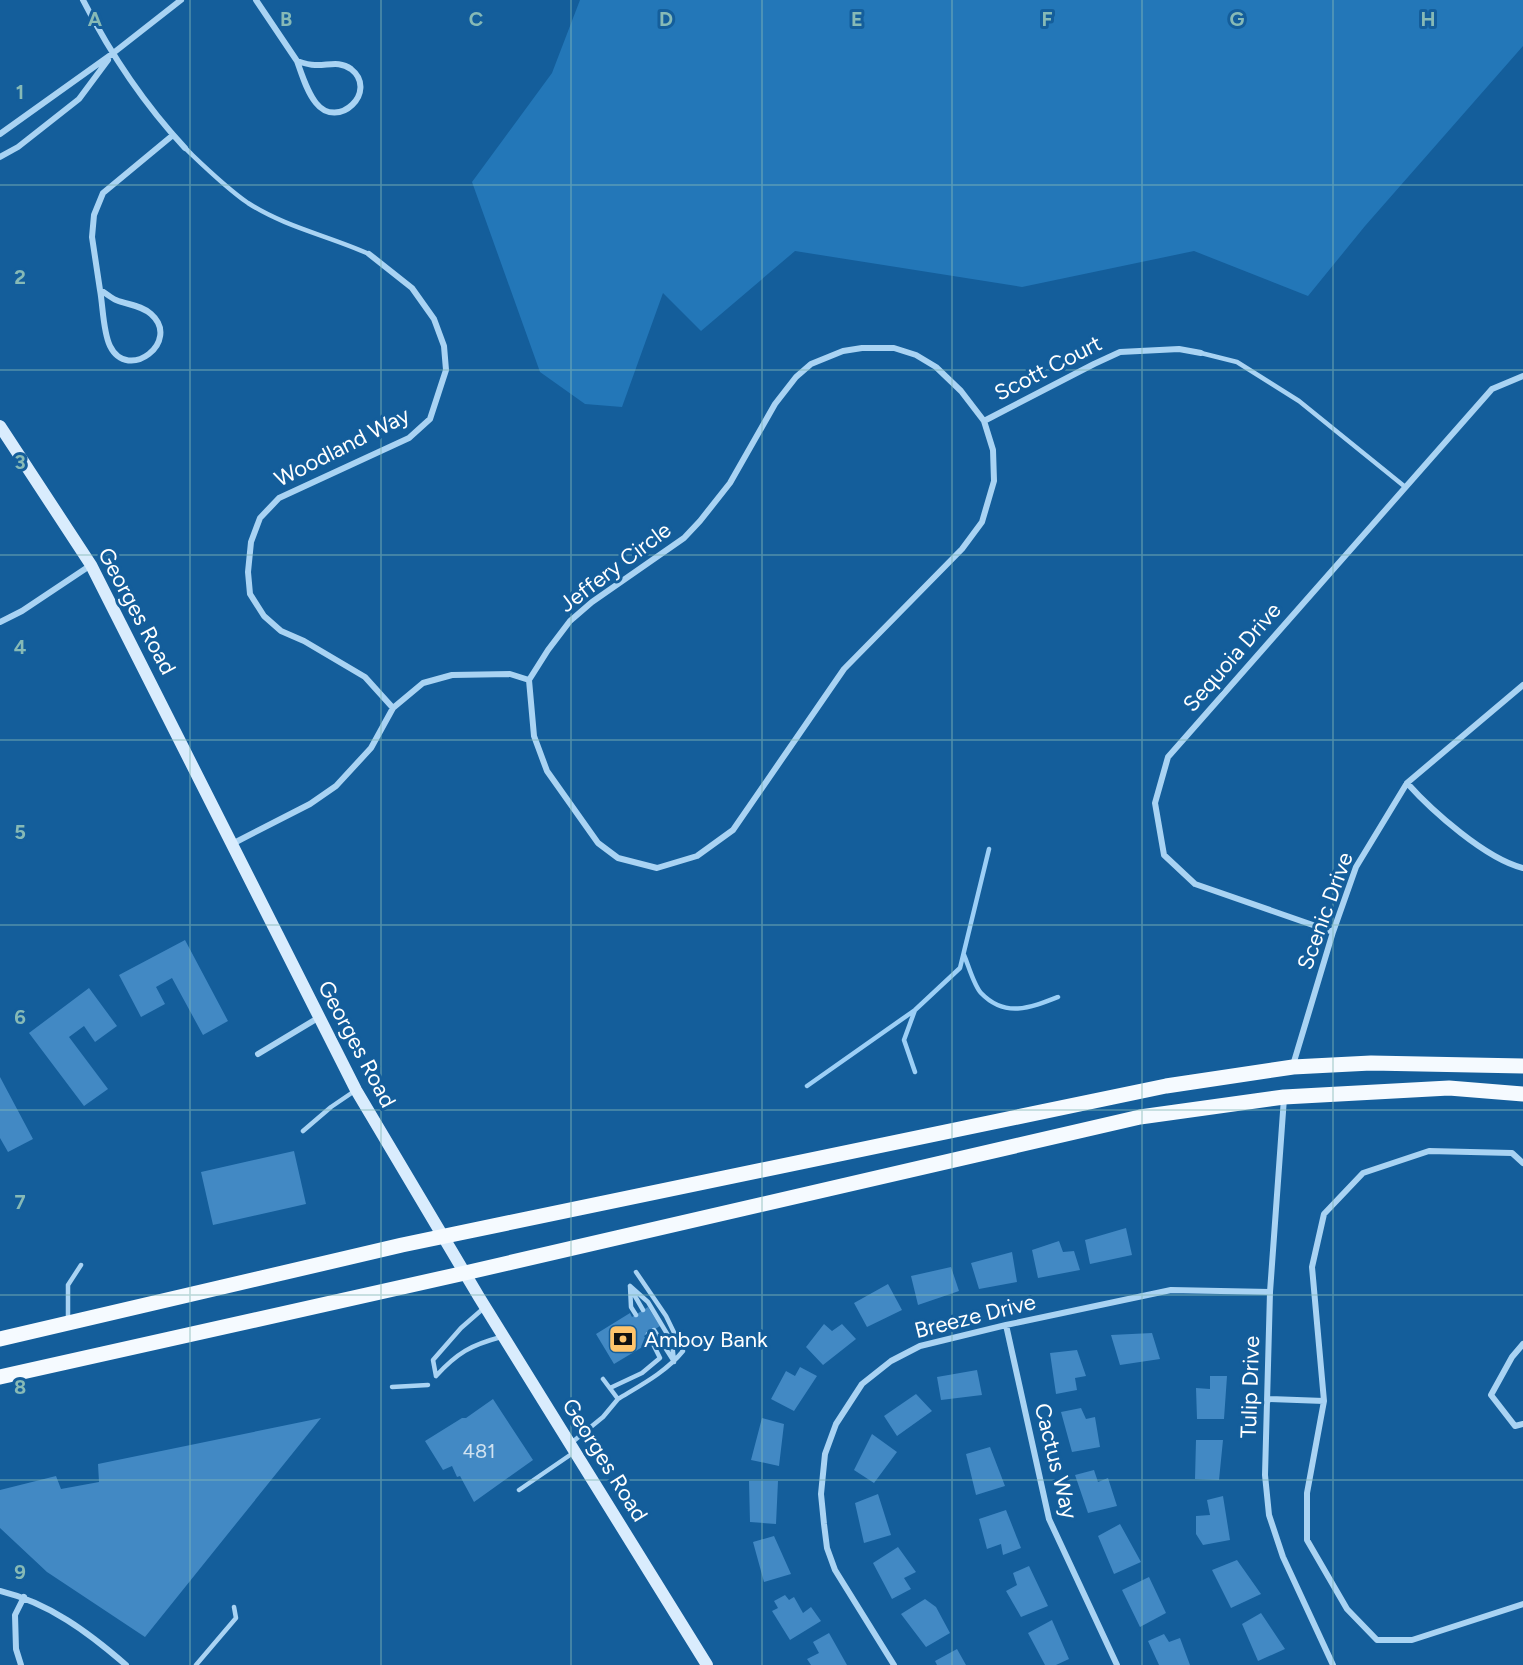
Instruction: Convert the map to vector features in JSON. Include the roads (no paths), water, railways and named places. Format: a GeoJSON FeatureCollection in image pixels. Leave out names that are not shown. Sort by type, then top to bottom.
{"type":"FeatureCollection","features":[{"type":"Feature","properties":{"kind":"main road"},"geometry":{"type":"LineString","coordinates":[[0,1339],[444,1237],[1166,1086],[1293,1067],[1371,1063],[1523,1066]]}},
{"type":"Feature","properties":{"kind":"main road"},"geometry":{"type":"LineString","coordinates":[[0,1377],[465,1273],[1140,1117],[1284,1097],[1449,1088],[1523,1094]]}},
{"type":"Feature","properties":{"kind":"street","name":"Woodland Way"},"geometry":{"type":"LineString","coordinates":[[83,0],[112,54],[173,135],[185,147]]}},
{"type":"Feature","properties":{"kind":"street"},"geometry":{"type":"LineString","coordinates":[[0,134],[112,54],[181,0]]}},
{"type":"Feature","properties":{"kind":"street"},"geometry":{"type":"LineString","coordinates":[[256,0],[297,61],[314,102],[321,109],[330,113],[339,113],[356,103],[360,94],[360,84],[350,68],[341,64],[312,65],[297,61]]}},
{"type":"Feature","properties":{"kind":"street"},"geometry":{"type":"LineString","coordinates":[[0,157],[18,147],[79,99],[112,54]]}},
{"type":"Feature","properties":{"kind":"street"},"geometry":{"type":"LineString","coordinates":[[100,290],[116,300],[143,308],[152,314],[158,322],[160,332],[159,343],[153,352],[145,358],[124,359],[109,345],[100,290],[92,237],[94,215],[103,193],[173,135]]}},
{"type":"Feature","properties":{"kind":"street","name":"Woodland Way"},"geometry":{"type":"LineString","coordinates":[[369,254],[412,288],[434,319],[444,346],[446,370],[430,419],[409,438],[279,498],[260,518],[251,542],[248,572],[250,594],[264,616],[281,631],[304,641],[365,677],[393,708]]}},
{"type":"Feature","properties":{"kind":"street","name":"Jeffery Circle"},"geometry":{"type":"LineString","coordinates":[[862,348],[894,348],[916,355],[936,367],[961,391],[984,421],[993,450],[994,482],[982,522],[962,549],[844,669],[733,830],[697,855],[657,868],[618,858],[598,843],[548,771],[534,736],[529,680],[570,621],[592,602],[684,538],[730,483],[775,404],[811,364],[843,351],[862,348]]}},
{"type":"Feature","properties":{"kind":"street","name":"Scott Court"},"geometry":{"type":"LineString","coordinates":[[984,421],[1120,352],[1179,348],[1202,353]]}},
{"type":"Feature","properties":{"kind":"street","name":"Sequoia Drive"},"geometry":{"type":"LineString","coordinates":[[1333,932],[1195,884],[1164,855],[1155,803],[1167,757],[1492,389],[1523,376]]}},
{"type":"Feature","properties":{"kind":"street","name":"Georges Road"},"geometry":{"type":"LineString","coordinates":[[0,426],[91,565],[356,1090],[485,1307],[707,1665]]}},
{"type":"Feature","properties":{"kind":"street"},"geometry":{"type":"LineString","coordinates":[[0,622],[22,611],[91,565]]}},
{"type":"Feature","properties":{"kind":"street"},"geometry":{"type":"LineString","coordinates":[[231,844],[310,804],[336,786],[371,748],[393,708],[423,684],[452,675],[510,674],[529,680]]}},
{"type":"Feature","properties":{"kind":"street","name":"Scenic Drive"},"geometry":{"type":"LineString","coordinates":[[1293,1067],[1333,932],[1356,867],[1407,783],[1523,684]]}},
{"type":"Feature","properties":{"kind":"street"},"geometry":{"type":"LineString","coordinates":[[1407,783],[1421,799],[1483,849],[1523,868]]}},
{"type":"Feature","properties":{"kind":"street"},"geometry":{"type":"LineString","coordinates":[[258,1054],[318,1018]]}},
{"type":"Feature","properties":{"kind":"street","name":"Tulip Drive"},"geometry":{"type":"LineString","coordinates":[[1284,1097],[1270,1292],[1265,1475],[1269,1515],[1283,1557],[1333,1665]]}},
{"type":"Feature","properties":{"kind":"street"},"geometry":{"type":"LineString","coordinates":[[1523,1163],[1512,1153],[1429,1151],[1363,1173],[1324,1214],[1312,1267],[1324,1401],[1307,1492],[1307,1540],[1347,1609],[1377,1640],[1412,1640],[1523,1604]]}},
{"type":"Feature","properties":{"kind":"street","name":"Breeze Drive"},"geometry":{"type":"LineString","coordinates":[[894,1665],[835,1570],[827,1548],[822,1494],[825,1454],[836,1424],[862,1384],[891,1361],[920,1346],[1006,1325],[1171,1290],[1270,1292]]}},
{"type":"Feature","properties":{"kind":"street","name":"Cactus Way"},"geometry":{"type":"LineString","coordinates":[[1006,1325],[1049,1519],[1117,1665]]}},
{"type":"Feature","properties":{"kind":"street"},"geometry":{"type":"LineString","coordinates":[[1523,1344],[1512,1358],[1491,1395],[1515,1426],[1523,1424]]}},
{"type":"Feature","properties":{"kind":"street"},"geometry":{"type":"LineString","coordinates":[[1268,1399],[1324,1401]]}},
{"type":"Feature","properties":{"kind":"street"},"geometry":{"type":"LineString","coordinates":[[0,1591],[24,1597],[51,1609],[126,1665]]}},
{"type":"Feature","properties":{"kind":"street"},"geometry":{"type":"LineString","coordinates":[[21,1665],[16,1649],[15,1615],[24,1597]]}},
{"type":"Feature","properties":{"kind":"lane","name":"Woodland Way"},"geometry":{"type":"LineString","coordinates":[[185,147],[249,204],[283,221],[315,234],[344,242],[369,254]]}},
{"type":"Feature","properties":{"kind":"lane"},"geometry":{"type":"LineString","coordinates":[[1202,353],[1237,362],[1299,401],[1404,486]]}},
{"type":"Feature","properties":{"kind":"lane"},"geometry":{"type":"LineString","coordinates":[[303,1131],[331,1107],[356,1090]]}},
{"type":"Feature","properties":{"kind":"lane"},"geometry":{"type":"LineString","coordinates":[[68,1323],[68,1285],[81,1265]]}},
{"type":"Feature","properties":{"kind":"lane"},"geometry":{"type":"LineString","coordinates":[[519,1490],[573,1448],[618,1400],[674,1362],[683,1351],[666,1316],[636,1272]]}},
{"type":"Feature","properties":{"kind":"lane"},"geometry":{"type":"LineString","coordinates":[[630,1286],[648,1302],[672,1342],[674,1362]]}},
{"type":"Feature","properties":{"kind":"lane"},"geometry":{"type":"LineString","coordinates":[[630,1286],[643,1310]]}},
{"type":"Feature","properties":{"kind":"lane"},"geometry":{"type":"LineString","coordinates":[[630,1286],[631,1308],[636,1315]]}},
{"type":"Feature","properties":{"kind":"lane"},"geometry":{"type":"LineString","coordinates":[[485,1307],[433,1360],[436,1376],[450,1361],[476,1344],[504,1336]]}},
{"type":"Feature","properties":{"kind":"lane"},"geometry":{"type":"LineString","coordinates":[[654,1330],[674,1362]]}},
{"type":"Feature","properties":{"kind":"lane"},"geometry":{"type":"LineString","coordinates":[[610,1388],[642,1373],[660,1358],[648,1334]]}},
{"type":"Feature","properties":{"kind":"lane"},"geometry":{"type":"LineString","coordinates":[[603,1379],[618,1400]]}},
{"type":"Feature","properties":{"kind":"lane"},"geometry":{"type":"LineString","coordinates":[[392,1387],[428,1385]]}},
{"type":"Feature","properties":{"kind":"lane"},"geometry":{"type":"LineString","coordinates":[[196,1665],[236,1618],[234,1607]]}},
{"type":"Feature","properties":{"kind":"waterway"},"geometry":{"type":"LineString","coordinates":[[807,1086],[915,1010],[960,968],[989,849]]}},
{"type":"Feature","properties":{"kind":"waterway"},"geometry":{"type":"LineString","coordinates":[[964,955],[978,990],[999,1006],[1028,1007],[1058,997]]}},
{"type":"Feature","properties":{"kind":"waterway"},"geometry":{"type":"LineString","coordinates":[[915,1010],[904,1040],[915,1072]]}},
{"type":"Feature","properties":{"kind":"place","name":"Amboy Bank"},"geometry":{"type":"Point","coordinates":[623,1339]}}]}
